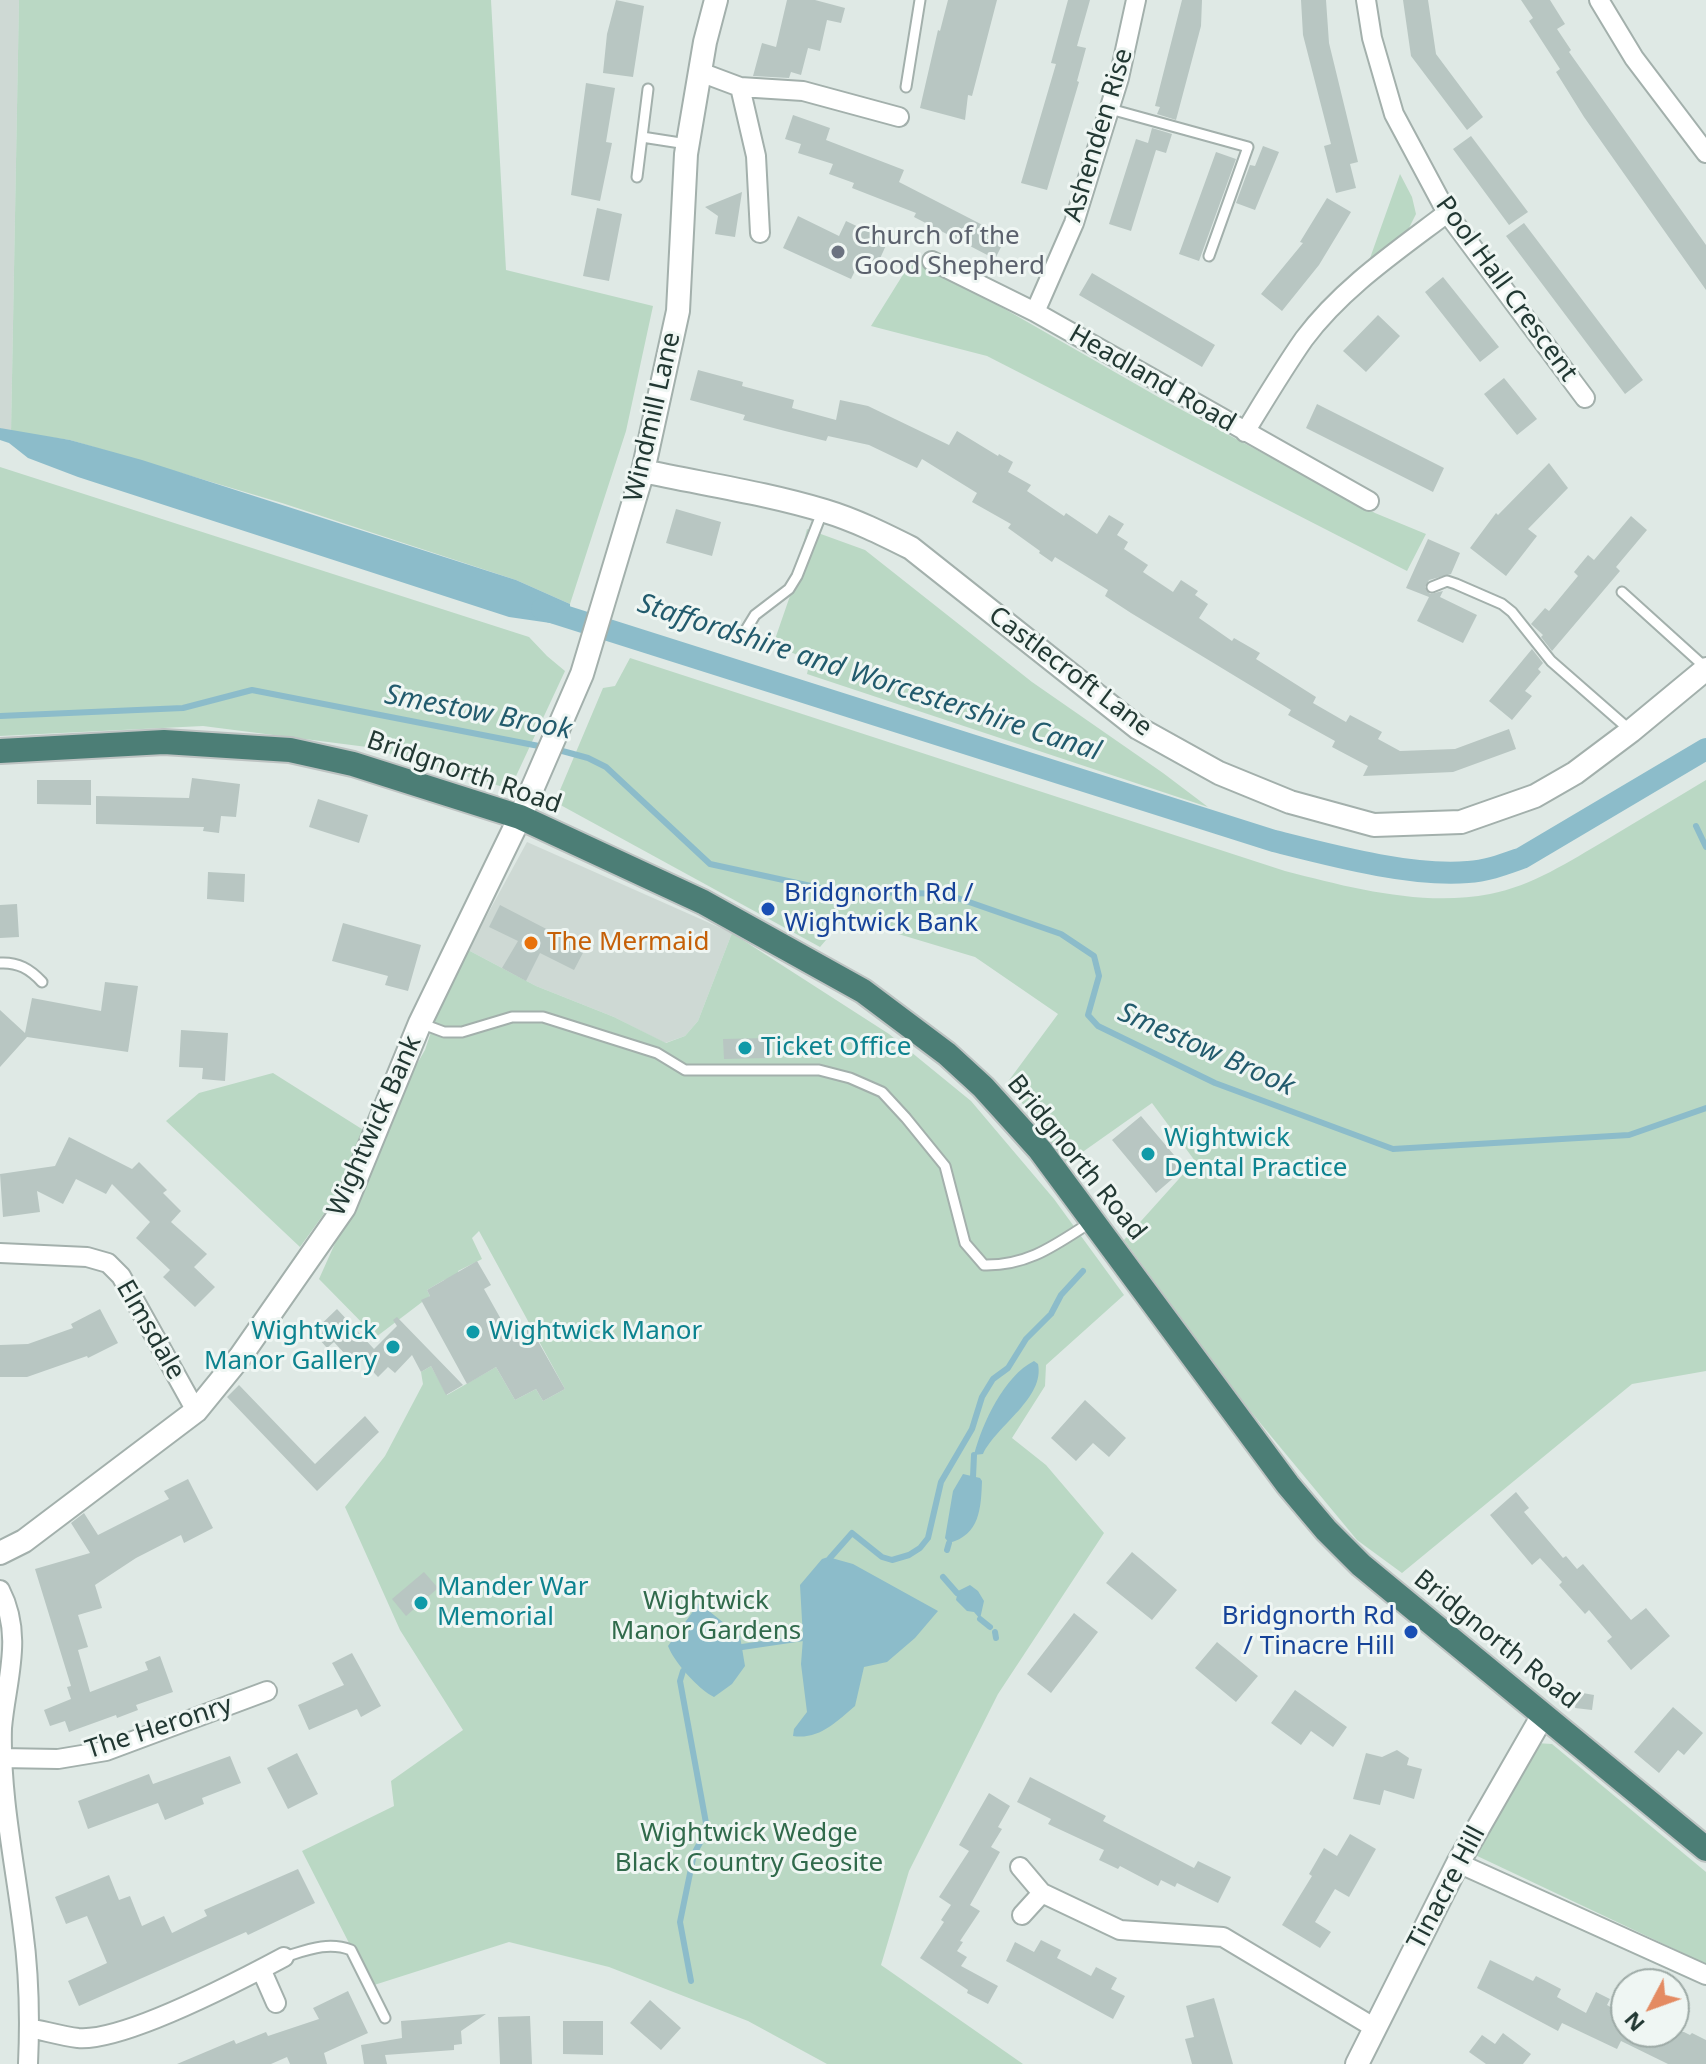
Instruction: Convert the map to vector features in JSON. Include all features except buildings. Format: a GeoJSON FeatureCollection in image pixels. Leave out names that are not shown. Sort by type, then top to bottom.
{"type":"FeatureCollection","features":[{"type":"Feature","properties":{"kind":"highway","name":"Bridgnorth Road"},"geometry":{"type":"LineString","coordinates":[[0,751],[164,742],[290,750],[353,764],[520,817],[703,902],[863,991],[947,1054],[992,1096],[1040,1150],[1288,1485],[1326,1530],[1361,1565],[1706,1849]]}},
{"type":"Feature","properties":{"kind":"street","name":"Windmill Lane"},"geometry":{"type":"LineString","coordinates":[[520,817],[582,674],[643,471],[678,311],[687,144],[716,0]]}},
{"type":"Feature","properties":{"kind":"street","name":"Ashenden Rise"},"geometry":{"type":"LineString","coordinates":[[1035,312],[1074,223],[1110,109],[1136,0]]}},
{"type":"Feature","properties":{"kind":"street","name":"Pool Hall Crescent"},"geometry":{"type":"LineString","coordinates":[[1366,0],[1372,38],[1394,114],[1447,213],[1585,398]]}},
{"type":"Feature","properties":{"kind":"street"},"geometry":{"type":"LineString","coordinates":[[1599,0],[1634,58],[1706,153]]}},
{"type":"Feature","properties":{"kind":"street"},"geometry":{"type":"LineString","coordinates":[[700,72],[740,87],[803,91],[899,117]]}},
{"type":"Feature","properties":{"kind":"street"},"geometry":{"type":"LineString","coordinates":[[740,87],[756,156],[760,233]]}},
{"type":"Feature","properties":{"kind":"street"},"geometry":{"type":"LineString","coordinates":[[1245,432],[1305,338],[1330,310],[1375,268],[1447,213]]}},
{"type":"Feature","properties":{"kind":"street","name":"Headland Road"},"geometry":{"type":"LineString","coordinates":[[932,261],[1035,312],[1369,501]]}},
{"type":"Feature","properties":{"kind":"street","name":"Castlecroft Lane"},"geometry":{"type":"LineString","coordinates":[[643,471],[823,510],[872,528],[911,548],[1138,728],[1219,773],[1290,802],[1374,825],[1461,822],[1535,796],[1575,773],[1706,668]]}},
{"type":"Feature","properties":{"kind":"street","name":"Wightwick Bank"},"geometry":{"type":"LineString","coordinates":[[0,1553],[24,1541],[196,1411],[240,1357],[344,1208],[420,1023],[520,817]]}},
{"type":"Feature","properties":{"kind":"street","name":"Elmsdale"},"geometry":{"type":"LineString","coordinates":[[0,1253],[87,1257],[108,1263],[121,1276],[196,1411]]}},
{"type":"Feature","properties":{"kind":"street"},"geometry":{"type":"LineString","coordinates":[[0,1590],[12,1624],[14,1651],[2,1726],[1,1758],[4,1824],[24,1933],[28,2064]]}},
{"type":"Feature","properties":{"kind":"street","name":"The Heronry"},"geometry":{"type":"LineString","coordinates":[[1,1758],[58,1759],[106,1751],[267,1691]]}},
{"type":"Feature","properties":{"kind":"street","name":"Tinacre Hill"},"geometry":{"type":"LineString","coordinates":[[1357,2064],[1458,1863],[1543,1715]]}},
{"type":"Feature","properties":{"kind":"street"},"geometry":{"type":"LineString","coordinates":[[1458,1863],[1706,1975]]}},
{"type":"Feature","properties":{"kind":"street"},"geometry":{"type":"LineString","coordinates":[[1020,1867],[1042,1893],[1120,1930],[1223,1937],[1375,2028]]}},
{"type":"Feature","properties":{"kind":"street"},"geometry":{"type":"LineString","coordinates":[[1022,1915],[1042,1893]]}},
{"type":"Feature","properties":{"kind":"street"},"geometry":{"type":"LineString","coordinates":[[29,2028],[80,2038],[109,2035],[146,2022],[284,1957]]}},
{"type":"Feature","properties":{"kind":"street"},"geometry":{"type":"LineString","coordinates":[[261,1969],[276,2003]]}},
{"type":"Feature","properties":{"kind":"lane"},"geometry":{"type":"LineString","coordinates":[[906,87],[920,0]]}},
{"type":"Feature","properties":{"kind":"lane"},"geometry":{"type":"LineString","coordinates":[[637,177],[648,89]]}},
{"type":"Feature","properties":{"kind":"lane"},"geometry":{"type":"LineString","coordinates":[[1110,109],[1248,147],[1209,256]]}},
{"type":"Feature","properties":{"kind":"lane"},"geometry":{"type":"LineString","coordinates":[[642,137],[687,144]]}},
{"type":"Feature","properties":{"kind":"lane"},"geometry":{"type":"LineString","coordinates":[[744,633],[755,615],[789,589],[823,510]]}},
{"type":"Feature","properties":{"kind":"lane"},"geometry":{"type":"LineString","coordinates":[[1432,587],[1447,581],[1502,604],[1551,661],[1631,731]]}},
{"type":"Feature","properties":{"kind":"lane"},"geometry":{"type":"LineString","coordinates":[[1622,592],[1706,668]]}},
{"type":"Feature","properties":{"kind":"lane"},"geometry":{"type":"LineString","coordinates":[[0,963],[11,962],[30,970],[42,982]]}},
{"type":"Feature","properties":{"kind":"lane"},"geometry":{"type":"LineString","coordinates":[[420,1023],[444,1032],[462,1032],[512,1017],[543,1017],[657,1053],[685,1070],[819,1070],[850,1078],[882,1092],[945,1166],[965,1243],[984,1265],[1008,1266],[1031,1257],[1094,1221]]}},
{"type":"Feature","properties":{"kind":"lane"},"geometry":{"type":"LineString","coordinates":[[284,1957],[318,1947],[340,1945],[351,1950],[385,2018]]}},
{"type":"Feature","properties":{"kind":"shaded area"},"geometry":{"type":"Polygon","coordinates":[[[0,0],[19,0],[11,432],[0,428],[0,0]]]}},
{"type":"Feature","properties":{"kind":"shaded area"},"geometry":{"type":"Polygon","coordinates":[[[527,842],[732,933],[698,1021],[685,1036],[665,1043],[614,1017],[536,986],[468,950],[527,842]]]}},
{"type":"Feature","properties":{"kind":"green space"},"geometry":{"type":"Polygon","coordinates":[[[19,0],[491,0],[506,270],[653,306],[626,431],[570,604],[516,580],[282,503],[70,440],[11,432],[19,0]]]}},
{"type":"Feature","properties":{"kind":"green space"},"geometry":{"type":"Polygon","coordinates":[[[1400,174],[1412,197],[1416,214],[1408,230],[1369,261],[1400,174]]]}},
{"type":"Feature","properties":{"kind":"green space"},"geometry":{"type":"Polygon","coordinates":[[[914,257],[1167,402],[1375,513],[1426,534],[1407,571],[987,356],[871,326],[914,257]]]}},
{"type":"Feature","properties":{"kind":"green space"},"geometry":{"type":"Polygon","coordinates":[[[0,467],[529,637],[565,671],[510,789],[367,747],[203,726],[0,736],[0,467]]]}},
{"type":"Feature","properties":{"kind":"green space"},"geometry":{"type":"Polygon","coordinates":[[[807,529],[865,550],[1032,682],[1208,807],[807,674],[810,660],[773,645],[791,593],[807,529]]]}},
{"type":"Feature","properties":{"kind":"green space"},"geometry":{"type":"Polygon","coordinates":[[[630,658],[1285,871],[1361,889],[1413,897],[1465,897],[1521,885],[1565,864],[1706,780],[1706,1371],[1632,1384],[1402,1573],[1357,1540],[1237,1395],[1124,1240],[1195,1161],[1152,1103],[1067,1163],[1007,1083],[1058,1014],[975,957],[845,918],[820,947],[555,802],[603,688],[615,686],[630,658]]]}},
{"type":"Feature","properties":{"kind":"green space","name":"Wightwick Manor Gardens"},"geometry":{"type":"Polygon","coordinates":[[[732,933],[889,1034],[971,1101],[1054,1199],[1124,1295],[1046,1365],[1045,1386],[1012,1438],[1046,1465],[1104,1533],[998,1694],[909,1871],[881,1965],[1023,2064],[827,2064],[748,2021],[609,1967],[509,1942],[371,1986],[302,1851],[394,1806],[391,1781],[463,1730],[400,1630],[345,1507],[385,1456],[423,1384],[421,1372],[431,1366],[447,1395],[496,1367],[515,1400],[536,1389],[543,1401],[565,1389],[479,1231],[472,1238],[482,1259],[458,1271],[461,1278],[444,1280],[427,1290],[430,1296],[376,1337],[319,1279],[410,1076],[425,1050],[437,1014],[468,950],[536,986],[614,1017],[666,1043],[685,1036],[698,1021],[732,933]]]}},
{"type":"Feature","properties":{"kind":"green space"},"geometry":{"type":"Polygon","coordinates":[[[273,1073],[365,1131],[334,1200],[300,1247],[166,1121],[199,1093],[273,1073]]]}},
{"type":"Feature","properties":{"kind":"green space"},"geometry":{"type":"Polygon","coordinates":[[[1536,1743],[1552,1744],[1706,1872],[1706,1964],[1473,1854],[1536,1743]]]}},
{"type":"Feature","properties":{"kind":"water"},"geometry":{"type":"Polygon","coordinates":[[[0,428],[70,440],[142,460],[516,580],[570,604],[571,626],[509,617],[78,477],[28,458],[0,440],[0,428]]]}},
{"type":"Feature","properties":{"kind":"water"},"geometry":{"type":"Polygon","coordinates":[[[1034,1361],[1038,1364],[1038,1376],[1027,1400],[983,1454],[974,1455],[983,1429],[1004,1389],[1034,1361]]]}},
{"type":"Feature","properties":{"kind":"water"},"geometry":{"type":"Polygon","coordinates":[[[963,1474],[982,1481],[981,1501],[973,1527],[967,1534],[949,1543],[945,1538],[953,1491],[963,1474]]]}},
{"type":"Feature","properties":{"kind":"water"},"geometry":{"type":"Polygon","coordinates":[[[828,1557],[853,1564],[938,1611],[915,1638],[887,1662],[864,1667],[855,1706],[819,1732],[793,1736],[794,1729],[807,1712],[801,1664],[800,1585],[822,1559],[828,1557]]]}},
{"type":"Feature","properties":{"kind":"water"},"geometry":{"type":"Polygon","coordinates":[[[970,1585],[984,1601],[980,1619],[956,1600],[958,1591],[970,1585]]]}},
{"type":"Feature","properties":{"kind":"water"},"geometry":{"type":"Polygon","coordinates":[[[699,1603],[740,1636],[745,1666],[732,1684],[714,1697],[687,1674],[668,1646],[699,1603]]]}},
{"type":"Feature","properties":{"kind":"waterway","name":"Staffordshire and Worcestershire Canal"},"geometry":{"type":"LineString","coordinates":[[542,609],[1274,841],[1396,868],[1446,873],[1475,871],[1522,858],[1706,749]]}},
{"type":"Feature","properties":{"kind":"waterway","name":"Smestow Brook"},"geometry":{"type":"LineString","coordinates":[[0,716],[183,708],[252,690],[544,747]]}},
{"type":"Feature","properties":{"kind":"waterway","name":"Smestow Brook"},"geometry":{"type":"LineString","coordinates":[[555,749],[588,758],[606,767],[710,864],[834,891],[946,894],[1061,934],[1094,956],[1099,976],[1088,1015],[1098,1026],[1215,1083],[1393,1149],[1629,1135],[1706,1108]]}},
{"type":"Feature","properties":{"kind":"waterway"},"geometry":{"type":"LineString","coordinates":[[1696,826],[1706,847]]}},
{"type":"Feature","properties":{"kind":"waterway"},"geometry":{"type":"LineString","coordinates":[[830,1558],[852,1533],[882,1557],[892,1560],[920,1548],[928,1538],[941,1482],[972,1429],[982,1397],[993,1379],[1008,1368],[1026,1339],[1051,1314],[1061,1295],[1083,1271]]}},
{"type":"Feature","properties":{"kind":"waterway"},"geometry":{"type":"LineString","coordinates":[[973,1477],[974,1455]]}},
{"type":"Feature","properties":{"kind":"waterway"},"geometry":{"type":"LineString","coordinates":[[947,1550],[949,1543]]}},
{"type":"Feature","properties":{"kind":"waterway"},"geometry":{"type":"LineString","coordinates":[[943,1577],[957,1593]]}},
{"type":"Feature","properties":{"kind":"waterway"},"geometry":{"type":"LineString","coordinates":[[980,1619],[990,1627]]}},
{"type":"Feature","properties":{"kind":"waterway"},"geometry":{"type":"LineString","coordinates":[[995,1632],[996,1638]]}},
{"type":"Feature","properties":{"kind":"waterway"},"geometry":{"type":"LineString","coordinates":[[742,1647],[803,1638]]}},
{"type":"Feature","properties":{"kind":"waterway"},"geometry":{"type":"LineString","coordinates":[[683,1671],[680,1681],[706,1823],[694,1854],[680,1922],[691,1981]]}},
{"type":"Feature","properties":{"kind":"place","name":"Church of the Good Shepherd"},"geometry":{"type":"Point","coordinates":[838,252]}},
{"type":"Feature","properties":{"kind":"place","name":"Bridgnorth Rd / Wightwick Bank"},"geometry":{"type":"Point","coordinates":[768,909]}},
{"type":"Feature","properties":{"kind":"place","name":"The Mermaid"},"geometry":{"type":"Point","coordinates":[531,943]}},
{"type":"Feature","properties":{"kind":"place","name":"Ticket Office"},"geometry":{"type":"Point","coordinates":[745,1048]}},
{"type":"Feature","properties":{"kind":"place","name":"Wightwick Dental Practice"},"geometry":{"type":"Point","coordinates":[1148,1154]}},
{"type":"Feature","properties":{"kind":"place","name":"Wightwick Manor"},"geometry":{"type":"Point","coordinates":[473,1332]}},
{"type":"Feature","properties":{"kind":"place","name":"Wightwick Manor Gallery"},"geometry":{"type":"Point","coordinates":[393,1347]}},
{"type":"Feature","properties":{"kind":"place","name":"Mander War Memorial"},"geometry":{"type":"Point","coordinates":[421,1603]}},
{"type":"Feature","properties":{"kind":"place","name":"Bridgnorth Rd / Tinacre Hill"},"geometry":{"type":"Point","coordinates":[1411,1632]}},
{"type":"Feature","properties":{"kind":"park label","name":"Wightwick Wedge Black Country Geosite"},"geometry":{"type":"Point","coordinates":[749,1849]}}]}
